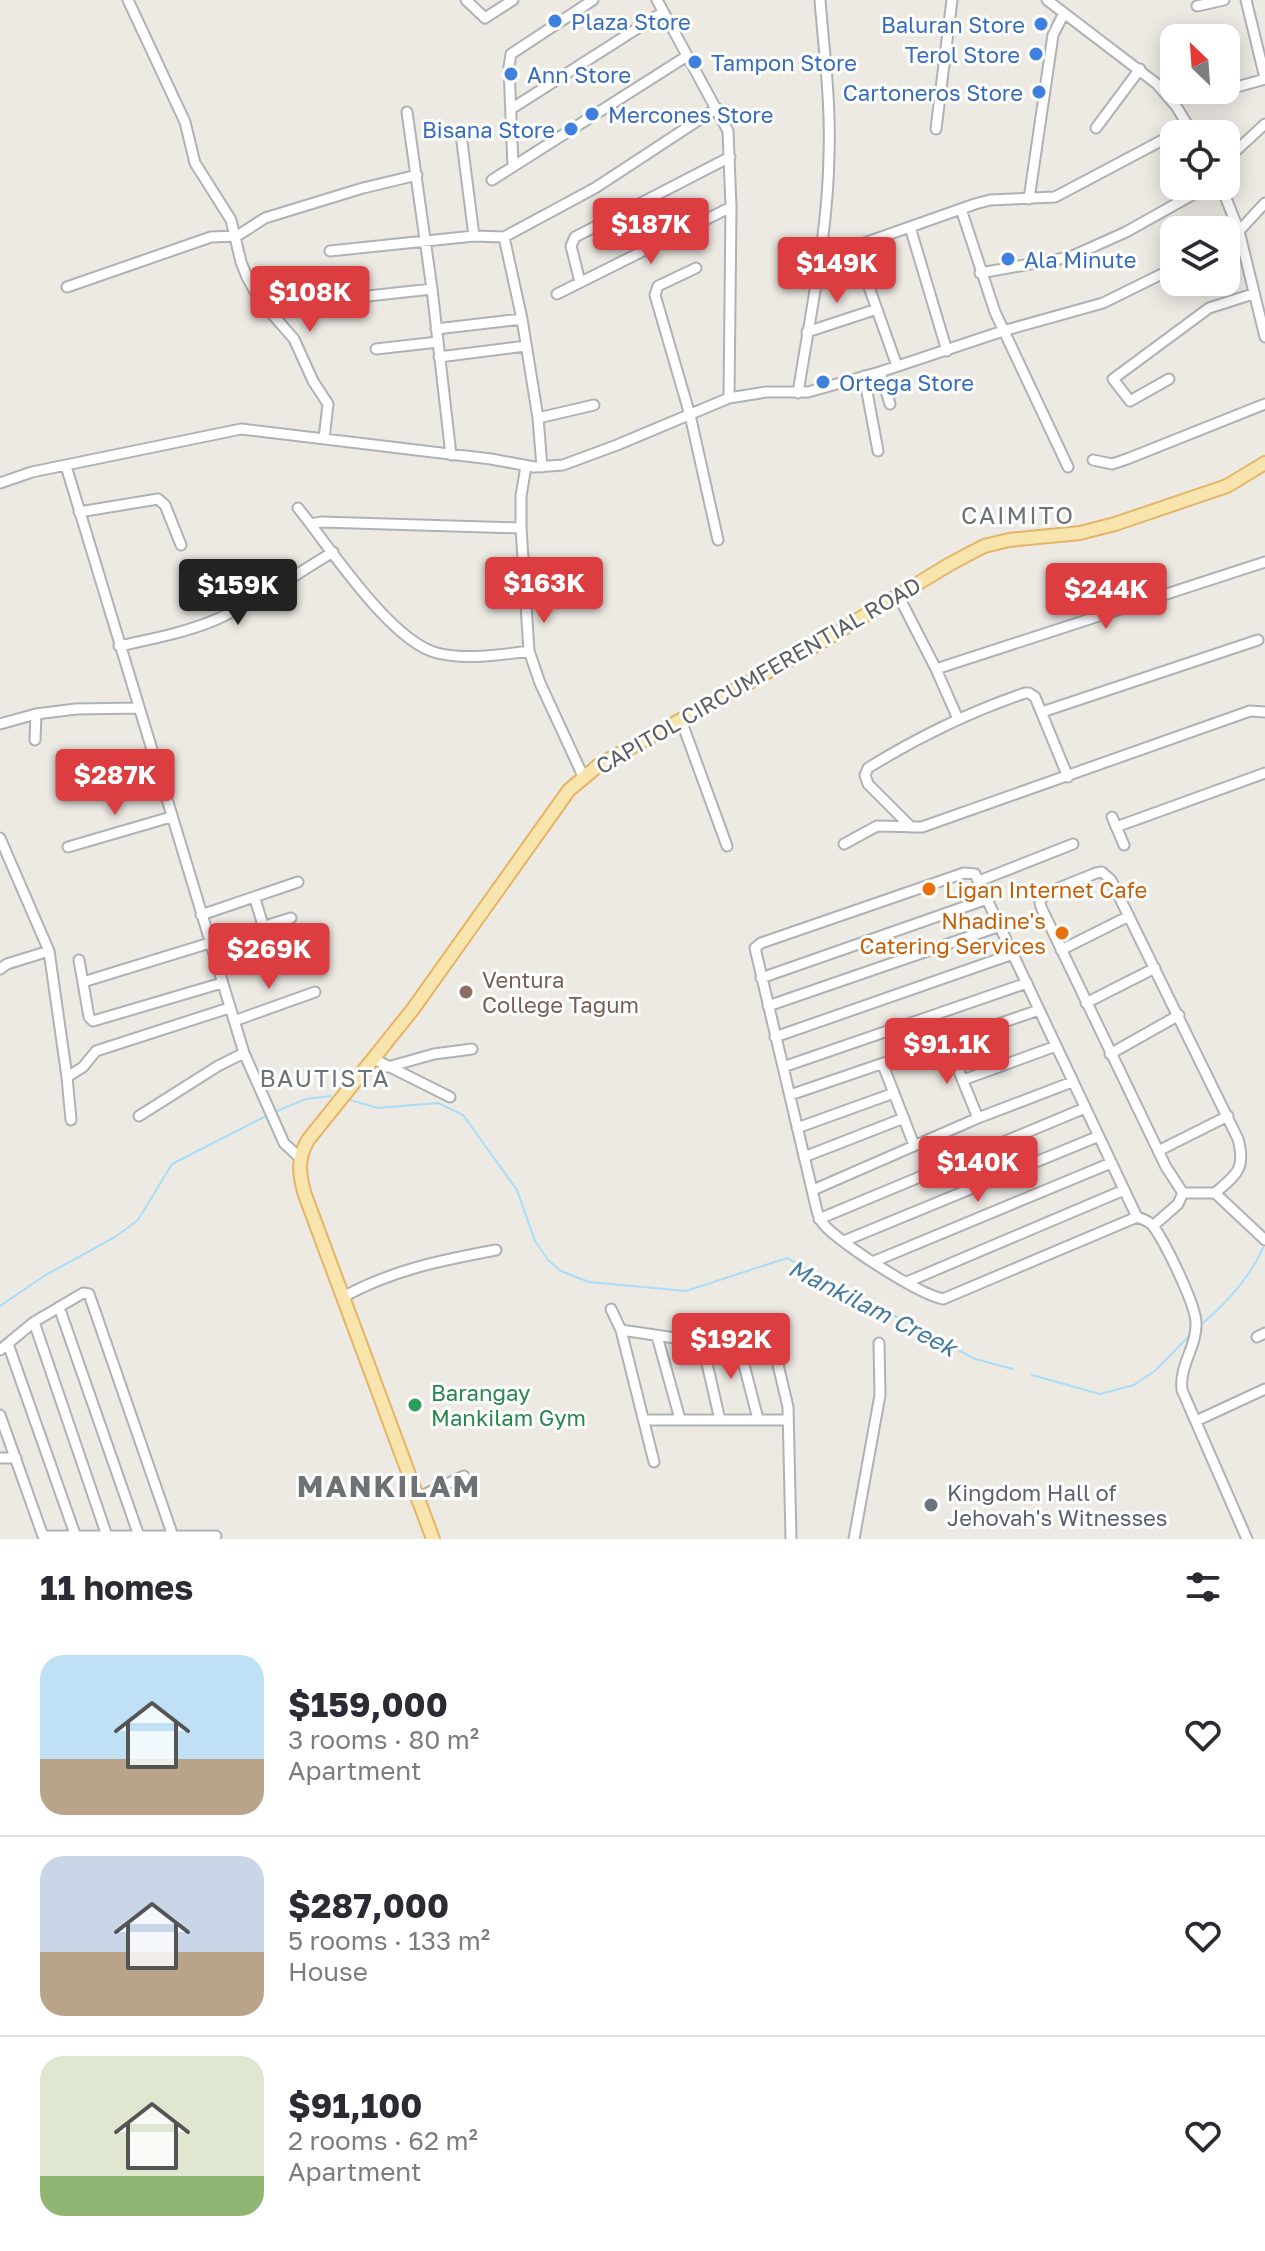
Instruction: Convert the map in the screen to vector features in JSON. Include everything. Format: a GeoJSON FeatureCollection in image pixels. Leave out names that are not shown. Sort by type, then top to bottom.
{"type":"FeatureCollection","features":[{"type":"Feature","properties":{"kind":"main road","name":"CAPITOL CIRCUMFERENTIAL ROAD"},"geometry":{"type":"LineString","coordinates":[[300,1158],[308,1140],[449,960],[569,790],[583,776],[813,647],[984,546],[1009,540],[1080,533],[1115,524],[1219,489],[1265,463]]}},
{"type":"Feature","properties":{"kind":"main road"},"geometry":{"type":"LineString","coordinates":[[300,1158],[300,1177],[305,1195],[433,1539]]}},
{"type":"Feature","properties":{"kind":"street"},"geometry":{"type":"LineString","coordinates":[[128,0],[181,115],[195,163],[225,208],[237,236],[241,262],[254,290],[294,339],[313,381],[328,404],[324,439]]}},
{"type":"Feature","properties":{"kind":"street"},"geometry":{"type":"LineString","coordinates":[[466,0],[485,18],[512,0]]}},
{"type":"Feature","properties":{"kind":"street"},"geometry":{"type":"LineString","coordinates":[[513,166],[511,54],[593,0]]}},
{"type":"Feature","properties":{"kind":"street"},"geometry":{"type":"LineString","coordinates":[[657,0],[728,131],[731,207],[729,398]]}},
{"type":"Feature","properties":{"kind":"street"},"geometry":{"type":"LineString","coordinates":[[798,393],[819,259],[830,153],[820,0]]}},
{"type":"Feature","properties":{"kind":"street"},"geometry":{"type":"LineString","coordinates":[[936,129],[952,0]]}},
{"type":"Feature","properties":{"kind":"street"},"geometry":{"type":"LineString","coordinates":[[1047,0],[1140,69],[1166,93],[1184,120]]}},
{"type":"Feature","properties":{"kind":"street"},"geometry":{"type":"LineString","coordinates":[[1197,6],[1224,0]]}},
{"type":"Feature","properties":{"kind":"street"},"geometry":{"type":"LineString","coordinates":[[1240,86],[1265,78],[1246,0]]}},
{"type":"Feature","properties":{"kind":"street"},"geometry":{"type":"LineString","coordinates":[[511,109],[663,12]]}},
{"type":"Feature","properties":{"kind":"street"},"geometry":{"type":"LineString","coordinates":[[1029,199],[1053,35],[1064,13]]}},
{"type":"Feature","properties":{"kind":"street"},"geometry":{"type":"LineString","coordinates":[[492,180],[687,56]]}},
{"type":"Feature","properties":{"kind":"street"},"geometry":{"type":"LineString","coordinates":[[1096,128],[1140,69]]}},
{"type":"Feature","properties":{"kind":"street"},"geometry":{"type":"LineString","coordinates":[[330,251],[474,236],[504,237],[595,188],[717,108]]}},
{"type":"Feature","properties":{"kind":"street"},"geometry":{"type":"LineString","coordinates":[[407,112],[451,455]]}},
{"type":"Feature","properties":{"kind":"street"},"geometry":{"type":"LineString","coordinates":[[1240,147],[1265,124]]}},
{"type":"Feature","properties":{"kind":"street"},"geometry":{"type":"LineString","coordinates":[[462,142],[474,236]]}},
{"type":"Feature","properties":{"kind":"street"},"geometry":{"type":"LineString","coordinates":[[819,259],[990,200],[1045,199],[1064,193],[1160,142]]}},
{"type":"Feature","properties":{"kind":"street"},"geometry":{"type":"LineString","coordinates":[[580,282],[571,246],[575,237],[730,157]]}},
{"type":"Feature","properties":{"kind":"street"},"geometry":{"type":"LineString","coordinates":[[67,287],[211,237],[237,236],[265,218],[417,175]]}},
{"type":"Feature","properties":{"kind":"street"},"geometry":{"type":"LineString","coordinates":[[980,273],[1070,257],[1126,232],[1183,200]]}},
{"type":"Feature","properties":{"kind":"street"},"geometry":{"type":"LineString","coordinates":[[1240,230],[1265,203]]}},
{"type":"Feature","properties":{"kind":"street"},"geometry":{"type":"LineString","coordinates":[[557,294],[731,207]]}},
{"type":"Feature","properties":{"kind":"street"},"geometry":{"type":"LineString","coordinates":[[961,209],[980,273],[1003,331],[1068,467]]}},
{"type":"Feature","properties":{"kind":"street"},"geometry":{"type":"LineString","coordinates":[[910,227],[947,351]]}},
{"type":"Feature","properties":{"kind":"street"},"geometry":{"type":"LineString","coordinates":[[1240,236],[1265,337]]}},
{"type":"Feature","properties":{"kind":"street"},"geometry":{"type":"LineString","coordinates":[[504,237],[522,319],[538,418],[542,467]]}},
{"type":"Feature","properties":{"kind":"street"},"geometry":{"type":"LineString","coordinates":[[696,268],[654,291],[690,415],[718,540]]}},
{"type":"Feature","properties":{"kind":"street"},"geometry":{"type":"LineString","coordinates":[[0,483],[32,472],[241,429],[526,466],[573,462],[729,398],[766,392],[798,393],[880,372],[1003,331],[1103,303],[1160,275]]}},
{"type":"Feature","properties":{"kind":"street"},"geometry":{"type":"LineString","coordinates":[[869,287],[897,366]]}},
{"type":"Feature","properties":{"kind":"street"},"geometry":{"type":"LineString","coordinates":[[368,296],[432,289]]}},
{"type":"Feature","properties":{"kind":"street"},"geometry":{"type":"LineString","coordinates":[[1169,379],[1130,401],[1113,379],[1209,308],[1253,294]]}},
{"type":"Feature","properties":{"kind":"street"},"geometry":{"type":"LineString","coordinates":[[807,332],[877,309]]}},
{"type":"Feature","properties":{"kind":"street"},"geometry":{"type":"LineString","coordinates":[[436,329],[522,319]]}},
{"type":"Feature","properties":{"kind":"street"},"geometry":{"type":"LineString","coordinates":[[376,349],[438,342]]}},
{"type":"Feature","properties":{"kind":"street"},"geometry":{"type":"LineString","coordinates":[[439,357],[526,346]]}},
{"type":"Feature","properties":{"kind":"street"},"geometry":{"type":"LineString","coordinates":[[880,372],[890,404]]}},
{"type":"Feature","properties":{"kind":"street"},"geometry":{"type":"LineString","coordinates":[[864,376],[878,451]]}},
{"type":"Feature","properties":{"kind":"street"},"geometry":{"type":"LineString","coordinates":[[1093,460],[1112,464],[1265,404]]}},
{"type":"Feature","properties":{"kind":"street"},"geometry":{"type":"LineString","coordinates":[[538,418],[594,405]]}},
{"type":"Feature","properties":{"kind":"street"},"geometry":{"type":"LineString","coordinates":[[66,466],[244,1053],[284,1143],[300,1158]]}},
{"type":"Feature","properties":{"kind":"street"},"geometry":{"type":"LineString","coordinates":[[526,466],[521,496],[521,528],[529,651],[540,683],[583,776]]}},
{"type":"Feature","properties":{"kind":"street"},"geometry":{"type":"LineString","coordinates":[[79,512],[158,499],[165,505],[181,545]]}},
{"type":"Feature","properties":{"kind":"street"},"geometry":{"type":"LineString","coordinates":[[298,508],[389,622],[429,650],[486,655],[529,651]]}},
{"type":"Feature","properties":{"kind":"street"},"geometry":{"type":"LineString","coordinates":[[311,524],[334,522],[521,528]]}},
{"type":"Feature","properties":{"kind":"street"},"geometry":{"type":"LineString","coordinates":[[119,646],[193,628],[216,619],[268,592],[333,552]]}},
{"type":"Feature","properties":{"kind":"street"},"geometry":{"type":"LineString","coordinates":[[936,669],[1265,562]]}},
{"type":"Feature","properties":{"kind":"street"},"geometry":{"type":"LineString","coordinates":[[898,595],[958,719]]}},
{"type":"Feature","properties":{"kind":"street"},"geometry":{"type":"LineString","coordinates":[[1042,712],[1258,640]]}},
{"type":"Feature","properties":{"kind":"street"},"geometry":{"type":"LineString","coordinates":[[911,827],[868,784],[866,772],[924,735],[1029,693],[1035,697],[1042,712],[1068,777]]}},
{"type":"Feature","properties":{"kind":"street"},"geometry":{"type":"LineString","coordinates":[[0,724],[36,714],[76,709],[137,708]]}},
{"type":"Feature","properties":{"kind":"street"},"geometry":{"type":"LineString","coordinates":[[844,844],[877,826],[911,827],[934,823],[1250,711],[1265,712]]}},
{"type":"Feature","properties":{"kind":"street"},"geometry":{"type":"LineString","coordinates":[[35,740],[36,714]]}},
{"type":"Feature","properties":{"kind":"street"},"geometry":{"type":"LineString","coordinates":[[681,720],[727,846]]}},
{"type":"Feature","properties":{"kind":"street"},"geometry":{"type":"LineString","coordinates":[[1116,827],[1265,773]]}},
{"type":"Feature","properties":{"kind":"street"},"geometry":{"type":"LineString","coordinates":[[68,847],[171,817]]}},
{"type":"Feature","properties":{"kind":"street"},"geometry":{"type":"LineString","coordinates":[[1112,817],[1124,845]]}},
{"type":"Feature","properties":{"kind":"street"},"geometry":{"type":"LineString","coordinates":[[0,838],[49,951],[71,1120]]}},
{"type":"Feature","properties":{"kind":"street"},"geometry":{"type":"LineString","coordinates":[[979,881],[1073,844]]}},
{"type":"Feature","properties":{"kind":"street"},"geometry":{"type":"LineString","coordinates":[[1102,872],[1111,880],[1238,1139],[1243,1160],[1237,1173],[1215,1193],[1183,1193],[1158,1151],[1041,907],[1041,898],[1048,892],[1102,872]]}},
{"type":"Feature","properties":{"kind":"street"},"geometry":{"type":"LineString","coordinates":[[1137,1217],[949,1298],[938,1298],[907,1282],[844,1241],[819,1219],[755,951],[761,943],[964,873],[975,874],[1137,1217],[1153,1226],[1175,1267],[1195,1317],[1195,1336],[1181,1379],[1182,1390],[1247,1539]]}},
{"type":"Feature","properties":{"kind":"street"},"geometry":{"type":"LineString","coordinates":[[201,915],[298,882]]}},
{"type":"Feature","properties":{"kind":"street"},"geometry":{"type":"LineString","coordinates":[[255,899],[263,925]]}},
{"type":"Feature","properties":{"kind":"street"},"geometry":{"type":"LineString","coordinates":[[761,978],[987,899]]}},
{"type":"Feature","properties":{"kind":"street"},"geometry":{"type":"LineString","coordinates":[[1061,950],[1129,916]]}},
{"type":"Feature","properties":{"kind":"street"},"geometry":{"type":"LineString","coordinates":[[83,982],[291,918]]}},
{"type":"Feature","properties":{"kind":"street"},"geometry":{"type":"LineString","coordinates":[[768,1006],[1000,926]]}},
{"type":"Feature","properties":{"kind":"street"},"geometry":{"type":"LineString","coordinates":[[0,969],[49,951]]}},
{"type":"Feature","properties":{"kind":"street"},"geometry":{"type":"LineString","coordinates":[[775,1037],[1013,954]]}},
{"type":"Feature","properties":{"kind":"street"},"geometry":{"type":"LineString","coordinates":[[79,960],[89,1017],[96,1022],[222,983]]}},
{"type":"Feature","properties":{"kind":"street"},"geometry":{"type":"LineString","coordinates":[[1086,1003],[1155,968]]}},
{"type":"Feature","properties":{"kind":"street"},"geometry":{"type":"LineString","coordinates":[[783,1067],[1027,983]]}},
{"type":"Feature","properties":{"kind":"street"},"geometry":{"type":"LineString","coordinates":[[234,1021],[315,992]]}},
{"type":"Feature","properties":{"kind":"street"},"geometry":{"type":"LineString","coordinates":[[67,1077],[83,1067],[101,1048],[229,1008]]}},
{"type":"Feature","properties":{"kind":"street"},"geometry":{"type":"LineString","coordinates":[[790,1095],[1039,1010]]}},
{"type":"Feature","properties":{"kind":"street"},"geometry":{"type":"LineString","coordinates":[[1110,1054],[1179,1015]]}},
{"type":"Feature","properties":{"kind":"street"},"geometry":{"type":"LineString","coordinates":[[947,1042],[978,1118]]}},
{"type":"Feature","properties":{"kind":"street"},"geometry":{"type":"LineString","coordinates":[[963,1080],[1056,1046]]}},
{"type":"Feature","properties":{"kind":"street"},"geometry":{"type":"LineString","coordinates":[[388,1067],[434,1054],[472,1049]]}},
{"type":"Feature","properties":{"kind":"street"},"geometry":{"type":"LineString","coordinates":[[139,1116],[244,1053]]}},
{"type":"Feature","properties":{"kind":"street"},"geometry":{"type":"LineString","coordinates":[[374,1059],[450,1097]]}},
{"type":"Feature","properties":{"kind":"street"},"geometry":{"type":"LineString","coordinates":[[883,1065],[914,1145]]}},
{"type":"Feature","properties":{"kind":"street"},"geometry":{"type":"LineString","coordinates":[[813,1190],[978,1118],[1072,1082]]}},
{"type":"Feature","properties":{"kind":"street"},"geometry":{"type":"LineString","coordinates":[[797,1128],[894,1093]]}},
{"type":"Feature","properties":{"kind":"street"},"geometry":{"type":"LineString","coordinates":[[819,1219],[1085,1108]]}},
{"type":"Feature","properties":{"kind":"street"},"geometry":{"type":"LineString","coordinates":[[1158,1151],[1228,1116]]}},
{"type":"Feature","properties":{"kind":"street"},"geometry":{"type":"LineString","coordinates":[[804,1157],[904,1118]]}},
{"type":"Feature","properties":{"kind":"street"},"geometry":{"type":"LineString","coordinates":[[844,1241],[1099,1136]]}},
{"type":"Feature","properties":{"kind":"street"},"geometry":{"type":"LineString","coordinates":[[875,1261],[1111,1163]]}},
{"type":"Feature","properties":{"kind":"street"},"geometry":{"type":"LineString","coordinates":[[907,1282],[1124,1190]]}},
{"type":"Feature","properties":{"kind":"street"},"geometry":{"type":"LineString","coordinates":[[1153,1226],[1178,1204],[1183,1193]]}},
{"type":"Feature","properties":{"kind":"street"},"geometry":{"type":"LineString","coordinates":[[1215,1193],[1265,1240]]}},
{"type":"Feature","properties":{"kind":"street"},"geometry":{"type":"LineString","coordinates":[[343,1297],[369,1283],[417,1265],[496,1250]]}},
{"type":"Feature","properties":{"kind":"street"},"geometry":{"type":"LineString","coordinates":[[76,1537],[4,1347],[34,1322],[83,1293],[89,1294],[174,1537]]}},
{"type":"Feature","properties":{"kind":"street"},"geometry":{"type":"LineString","coordinates":[[59,1307],[139,1536]]}},
{"type":"Feature","properties":{"kind":"street"},"geometry":{"type":"LineString","coordinates":[[611,1309],[621,1330],[654,1462]]}},
{"type":"Feature","properties":{"kind":"street"},"geometry":{"type":"LineString","coordinates":[[34,1322],[107,1536]]}},
{"type":"Feature","properties":{"kind":"street"},"geometry":{"type":"LineString","coordinates":[[621,1330],[702,1342],[763,1328],[770,1331],[785,1387],[791,1539]]}},
{"type":"Feature","properties":{"kind":"street"},"geometry":{"type":"LineString","coordinates":[[736,1334],[758,1419]]}},
{"type":"Feature","properties":{"kind":"street"},"geometry":{"type":"LineString","coordinates":[[657,1336],[680,1419]]}},
{"type":"Feature","properties":{"kind":"street"},"geometry":{"type":"LineString","coordinates":[[702,1342],[720,1420]]}},
{"type":"Feature","properties":{"kind":"street"},"geometry":{"type":"LineString","coordinates":[[854,1539],[880,1395],[879,1343]]}},
{"type":"Feature","properties":{"kind":"street"},"geometry":{"type":"LineString","coordinates":[[1196,1421],[1265,1389]]}},
{"type":"Feature","properties":{"kind":"street"},"geometry":{"type":"LineString","coordinates":[[0,1415],[2,1428],[16,1458],[42,1535],[216,1536]]}},
{"type":"Feature","properties":{"kind":"street"},"geometry":{"type":"LineString","coordinates":[[644,1420],[788,1420]]}},
{"type":"Feature","properties":{"kind":"street"},"geometry":{"type":"LineString","coordinates":[[0,1458],[16,1458]]}},
{"type":"Feature","properties":{"kind":"street"},"geometry":{"type":"LineString","coordinates":[[419,1497],[464,1476]]}},
{"type":"Feature","properties":{"kind":"waterway","name":"Mankilam Creek"},"geometry":{"type":"LineString","coordinates":[[277,1111],[306,1099],[331,1096]]}},
{"type":"Feature","properties":{"kind":"waterway","name":"Mankilam Creek"},"geometry":{"type":"LineString","coordinates":[[350,1100],[378,1108],[438,1103],[463,1115],[517,1190],[535,1241],[548,1260],[561,1271],[589,1282],[686,1291],[787,1258],[975,1359],[1013,1369]]}},
{"type":"Feature","properties":{"kind":"waterway","name":"Mankilam Creek"},"geometry":{"type":"LineString","coordinates":[[0,1306],[138,1220],[172,1164],[264,1117]]}},
{"type":"Feature","properties":{"kind":"waterway","name":"Mankilam Creek"},"geometry":{"type":"LineString","coordinates":[[1203,1323],[1238,1288],[1263,1248]]}},
{"type":"Feature","properties":{"kind":"waterway","name":"Mankilam Creek"},"geometry":{"type":"LineString","coordinates":[[1032,1375],[1100,1394],[1134,1385],[1156,1370],[1190,1335]]}},
{"type":"Feature","properties":{"kind":"place","name":"Plaza Store"},"geometry":{"type":"Point","coordinates":[555,21]}},
{"type":"Feature","properties":{"kind":"place","name":"Baluran Store"},"geometry":{"type":"Point","coordinates":[1041,24]}},
{"type":"Feature","properties":{"kind":"place","name":"Terol Store"},"geometry":{"type":"Point","coordinates":[1036,54]}},
{"type":"Feature","properties":{"kind":"place","name":"Tampon Store"},"geometry":{"type":"Point","coordinates":[695,62]}},
{"type":"Feature","properties":{"kind":"place","name":"Ann Store"},"geometry":{"type":"Point","coordinates":[511,74]}},
{"type":"Feature","properties":{"kind":"place","name":"Cartoneros Store"},"geometry":{"type":"Point","coordinates":[1039,92]}},
{"type":"Feature","properties":{"kind":"place","name":"Mercones Store"},"geometry":{"type":"Point","coordinates":[592,114]}},
{"type":"Feature","properties":{"kind":"place","name":"Bisana Store"},"geometry":{"type":"Point","coordinates":[571,129]}},
{"type":"Feature","properties":{"kind":"place","name":"Ala Minute"},"geometry":{"type":"Point","coordinates":[1008,259]}},
{"type":"Feature","properties":{"kind":"place","name":"Ortega Store"},"geometry":{"type":"Point","coordinates":[823,382]}},
{"type":"Feature","properties":{"kind":"place","name":"Ligan Internet Cafe"},"geometry":{"type":"Point","coordinates":[929,889]}},
{"type":"Feature","properties":{"kind":"place","name":"Nhadine's Catering Services"},"geometry":{"type":"Point","coordinates":[1062,933]}},
{"type":"Feature","properties":{"kind":"place","name":"Ventura College Tagum"},"geometry":{"type":"Point","coordinates":[466,992]}},
{"type":"Feature","properties":{"kind":"place","name":"Barangay Mankilam Gym"},"geometry":{"type":"Point","coordinates":[415,1405]}},
{"type":"Feature","properties":{"kind":"place","name":"Kingdom Hall of Jehovah's Witnesses"},"geometry":{"type":"Point","coordinates":[931,1505]}},
{"type":"Feature","properties":{"kind":"district","name":"CAIMITO"},"geometry":{"type":"Point","coordinates":[1018,514]}},
{"type":"Feature","properties":{"kind":"district","name":"BAUTISTA"},"geometry":{"type":"Point","coordinates":[325,1077]}},
{"type":"Feature","properties":{"kind":"district","name":"MANKILAM"},"geometry":{"type":"Point","coordinates":[389,1486]}}]}
